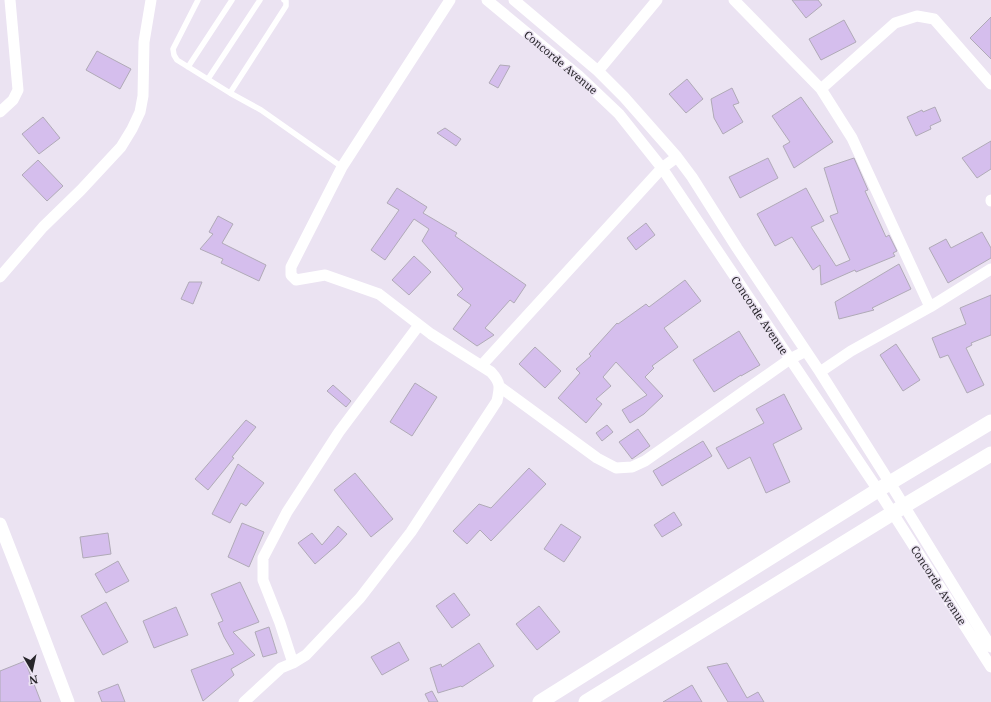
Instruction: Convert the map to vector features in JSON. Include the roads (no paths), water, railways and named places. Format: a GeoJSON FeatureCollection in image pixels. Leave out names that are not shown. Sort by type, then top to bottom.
{"type":"FeatureCollection","features":[{"type":"Feature","properties":{"kind":"main road"},"geometry":{"type":"LineString","coordinates":[[540,702],[884,486],[991,422]]}},
{"type":"Feature","properties":{"kind":"main road"},"geometry":{"type":"LineString","coordinates":[[586,702],[991,454]]}},
{"type":"Feature","properties":{"kind":"street"},"geometry":{"type":"LineString","coordinates":[[0,112],[13,100],[18,90],[10,0]]}},
{"type":"Feature","properties":{"kind":"street"},"geometry":{"type":"LineString","coordinates":[[0,277],[43,227],[81,190],[120,147],[132,129],[140,112],[143,96],[144,42],[151,0]]}},
{"type":"Feature","properties":{"kind":"street"},"geometry":{"type":"LineString","coordinates":[[244,702],[281,668],[293,664],[306,655],[360,598],[411,532],[497,401],[500,387],[497,379],[491,372],[419,325],[379,294],[325,275],[296,280],[291,275],[291,268],[342,167],[450,0]]}},
{"type":"Feature","properties":{"kind":"street","name":"Concorde Avenue"},"geometry":{"type":"LineString","coordinates":[[487,0],[579,76],[619,114],[676,186],[790,359],[884,486]]}},
{"type":"Feature","properties":{"kind":"street","name":"Concorde Avenue"},"geometry":{"type":"LineString","coordinates":[[514,0],[598,72],[624,97],[677,157],[692,177],[737,248],[820,372],[884,486],[991,667]]}},
{"type":"Feature","properties":{"kind":"street"},"geometry":{"type":"LineString","coordinates":[[598,72],[656,0]]}},
{"type":"Feature","properties":{"kind":"street"},"geometry":{"type":"LineString","coordinates":[[734,0],[821,89],[852,138],[930,307]]}},
{"type":"Feature","properties":{"kind":"street"},"geometry":{"type":"LineString","coordinates":[[821,89],[895,23],[917,16],[934,19],[991,84]]}},
{"type":"Feature","properties":{"kind":"street"},"geometry":{"type":"LineString","coordinates":[[481,366],[662,168],[677,157]]}},
{"type":"Feature","properties":{"kind":"street"},"geometry":{"type":"LineString","coordinates":[[820,372],[851,350],[930,307],[991,269]]}},
{"type":"Feature","properties":{"kind":"street"},"geometry":{"type":"LineString","coordinates":[[293,664],[280,623],[262,580],[263,558],[287,512],[339,432],[419,325]]}},
{"type":"Feature","properties":{"kind":"street"},"geometry":{"type":"LineString","coordinates":[[500,387],[597,458],[616,468],[632,467],[645,461],[790,359],[806,350]]}},
{"type":"Feature","properties":{"kind":"street","name":"Concorde Avenue"},"geometry":{"type":"LineString","coordinates":[[898,510],[991,647]]}},
{"type":"Feature","properties":{"kind":"street"},"geometry":{"type":"LineString","coordinates":[[0,524],[68,702]]}},
{"type":"Feature","properties":{"kind":"lane"},"geometry":{"type":"LineString","coordinates":[[198,0],[173,49],[177,60],[230,93],[261,110],[342,167]]}},
{"type":"Feature","properties":{"kind":"lane"},"geometry":{"type":"LineString","coordinates":[[188,67],[232,0]]}},
{"type":"Feature","properties":{"kind":"lane"},"geometry":{"type":"LineString","coordinates":[[208,79],[260,0]]}},
{"type":"Feature","properties":{"kind":"lane"},"geometry":{"type":"LineString","coordinates":[[230,93],[286,6],[286,1],[284,0]]}}]}
